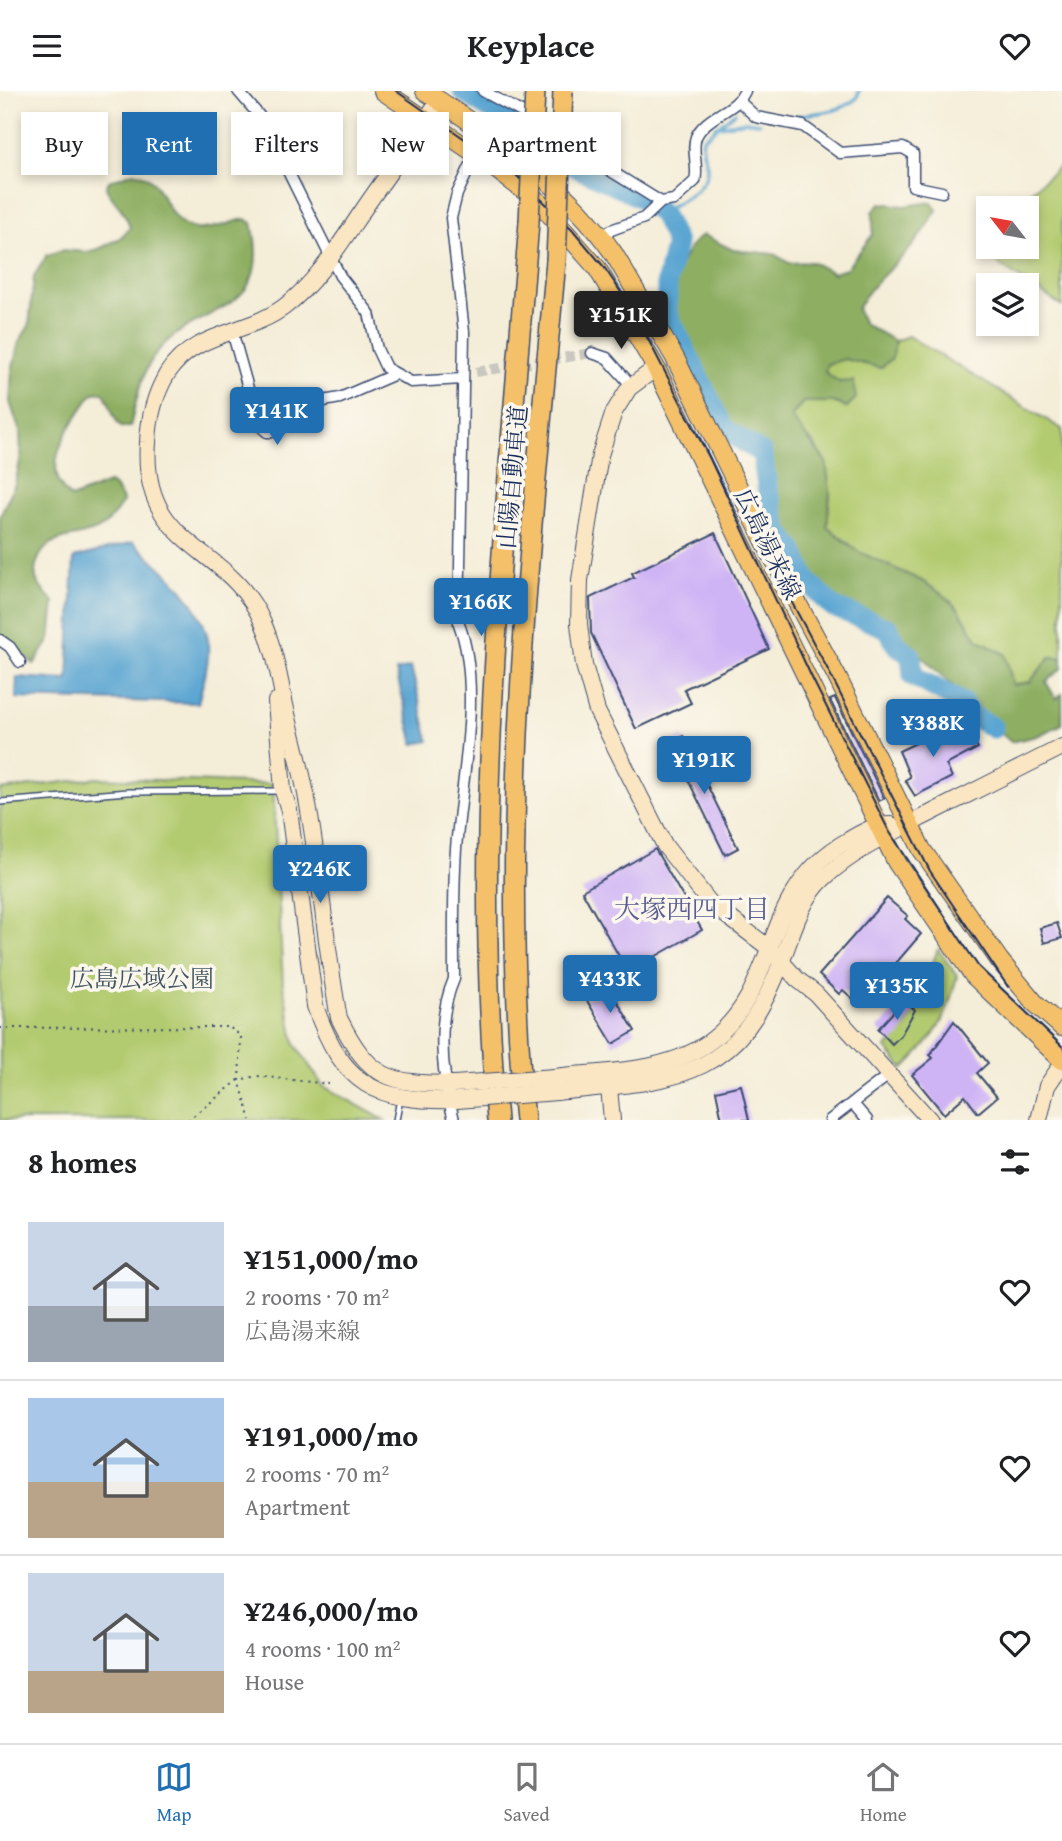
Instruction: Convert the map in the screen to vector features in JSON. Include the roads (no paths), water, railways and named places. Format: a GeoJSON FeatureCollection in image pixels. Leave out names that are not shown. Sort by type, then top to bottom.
{"type":"FeatureCollection","features":[{"type":"Feature","properties":{"kind":"highway","name":"山陽自動車道"},"geometry":{"type":"LineString","coordinates":[[497,1120],[487,953],[486,845],[501,581],[529,222],[535,91]]}},
{"type":"Feature","properties":{"kind":"highway","name":"山陽自動車道"},"geometry":{"type":"LineString","coordinates":[[524,1120],[518,1052],[513,848],[528,569],[556,261],[563,91]]}},
{"type":"Feature","properties":{"kind":"main road","name":"広島湯来線"},"geometry":{"type":"LineString","coordinates":[[383,91],[413,112]]}},
{"type":"Feature","properties":{"kind":"main road","name":"広島湯来線"},"geometry":{"type":"LineString","coordinates":[[440,94],[525,162],[603,237],[675,358],[771,554],[842,686],[922,850],[1000,961],[1035,1003],[1062,1027]]}},
{"type":"Feature","properties":{"kind":"main road","name":"広島湯来線"},"geometry":{"type":"LineString","coordinates":[[504,175],[539,202],[571,236],[618,300],[656,368],[880,832],[936,924],[973,975],[1062,1062]]}},
{"type":"Feature","properties":{"kind":"street"},"geometry":{"type":"LineString","coordinates":[[237,91],[262,119],[330,258],[344,282],[365,305],[380,359],[393,375],[411,382],[463,377],[477,372]]}},
{"type":"Feature","properties":{"kind":"street"},"geometry":{"type":"LineString","coordinates":[[483,91],[579,144],[601,165],[660,202]]}},
{"type":"Feature","properties":{"kind":"street"},"geometry":{"type":"LineString","coordinates":[[431,112],[440,94]]}},
{"type":"Feature","properties":{"kind":"street"},"geometry":{"type":"LineString","coordinates":[[603,237],[611,230],[644,218],[660,202],[674,200],[695,181],[698,165],[695,141],[697,134],[702,127],[742,96],[756,117],[803,126],[840,153],[903,148],[913,154],[913,186],[942,193]]}},
{"type":"Feature","properties":{"kind":"street"},"geometry":{"type":"LineString","coordinates":[[388,175],[330,258],[304,289],[282,308],[232,331],[205,339],[183,354],[162,383],[149,421],[148,483],[157,509],[174,530],[233,580],[251,599],[271,646],[309,807],[339,1018],[354,1049],[373,1068],[402,1081],[452,1092]]}},
{"type":"Feature","properties":{"kind":"street"},"geometry":{"type":"LineString","coordinates":[[454,1120],[452,1092],[442,1045],[447,995],[454,979],[456,849],[468,750],[467,646],[459,624],[464,332],[451,218],[457,194],[466,175]]}},
{"type":"Feature","properties":{"kind":"street"},"geometry":{"type":"LineString","coordinates":[[232,331],[258,424],[267,432],[272,432],[303,405],[340,398],[393,375]]}},
{"type":"Feature","properties":{"kind":"street"},"geometry":{"type":"LineString","coordinates":[[592,353],[607,358],[632,386]]}},
{"type":"Feature","properties":{"kind":"street"},"geometry":{"type":"LineString","coordinates":[[656,368],[632,386],[614,412],[600,455],[580,580],[579,624],[584,666],[597,711],[665,846],[710,903],[769,947],[781,962],[842,1020],[930,1120]]}},
{"type":"Feature","properties":{"kind":"street"},"geometry":{"type":"LineString","coordinates":[[0,640],[10,647],[20,662]]}},
{"type":"Feature","properties":{"kind":"street"},"geometry":{"type":"LineString","coordinates":[[271,646],[283,791],[289,810],[315,1006],[324,1032],[346,1067],[363,1081],[400,1098],[608,1079],[672,1077],[715,1060],[746,1032],[768,998],[805,902],[822,879],[880,832]]}},
{"type":"Feature","properties":{"kind":"street"},"geometry":{"type":"LineString","coordinates":[[608,1079],[696,1051],[713,1039],[740,1009],[754,986],[785,906],[800,880],[839,846],[908,825],[1062,747]]}},
{"type":"Feature","properties":{"kind":"street"},"geometry":{"type":"LineString","coordinates":[[1039,1120],[1046,1086],[1062,1062]]}},
{"type":"Feature","properties":{"kind":"street"},"geometry":{"type":"LineString","coordinates":[[830,1120],[854,1105],[890,1074]]}},
{"type":"Feature","properties":{"kind":"street"},"geometry":{"type":"LineString","coordinates":[[608,1079],[612,1120]]}},
{"type":"Feature","properties":{"kind":"street"},"geometry":{"type":"LineString","coordinates":[[854,1105],[867,1120]]}},
{"type":"Feature","properties":{"kind":"lane"},"geometry":{"type":"LineString","coordinates":[[0,801],[128,792],[283,791]]}},
{"type":"Feature","properties":{"kind":"lane"},"geometry":{"type":"LineString","coordinates":[[396,1120],[402,1081]]}},
{"type":"Feature","properties":{"kind":"water"},"geometry":{"type":"Polygon","coordinates":[[[133,542],[176,583],[202,620],[207,634],[208,651],[198,703],[16,698],[17,677],[68,680],[74,558],[133,542]]]}},
{"type":"Feature","properties":{"kind":"water"},"geometry":{"type":"Polygon","coordinates":[[[411,667],[429,741],[414,744],[396,671],[411,667]]]}},
{"type":"Feature","properties":{"kind":"waterway"},"geometry":{"type":"LineString","coordinates":[[463,91],[574,166],[646,200],[663,215],[676,243],[667,281],[667,313],[724,429],[762,453],[768,492],[779,531],[793,550],[807,581],[833,607],[889,629],[895,643],[911,656],[913,676],[963,703],[968,713],[993,728]]}},
{"type":"Feature","properties":{"kind":"waterway"},"geometry":{"type":"LineString","coordinates":[[796,116],[843,107],[857,98],[859,91]]}},
{"type":"Feature","properties":{"kind":"waterway"},"geometry":{"type":"LineString","coordinates":[[659,211],[690,195],[703,182],[707,167],[703,139],[735,112]]}},
{"type":"Feature","properties":{"kind":"waterway"},"geometry":{"type":"LineString","coordinates":[[715,127],[746,121],[759,123]]}},
{"type":"Feature","properties":{"kind":"tunnel"},"geometry":{"type":"LineString","coordinates":[[476,372],[592,353]]}},
{"type":"Feature","properties":{"kind":"tram line"},"geometry":{"type":"LineString","coordinates":[[396,91],[515,174],[572,229],[604,267],[633,310],[710,459],[813,680],[889,831],[978,966],[1062,1046]]}},
{"type":"Feature","properties":{"kind":"tram line"},"geometry":{"type":"LineString","coordinates":[[776,573],[930,871],[1008,987]]}},
{"type":"Feature","properties":{"kind":"district","name":"大塚西四丁目"},"geometry":{"type":"Point","coordinates":[692,908]}},
{"type":"Feature","properties":{"kind":"park label","name":"広島広域公園"},"geometry":{"type":"Point","coordinates":[142,978]}}]}
